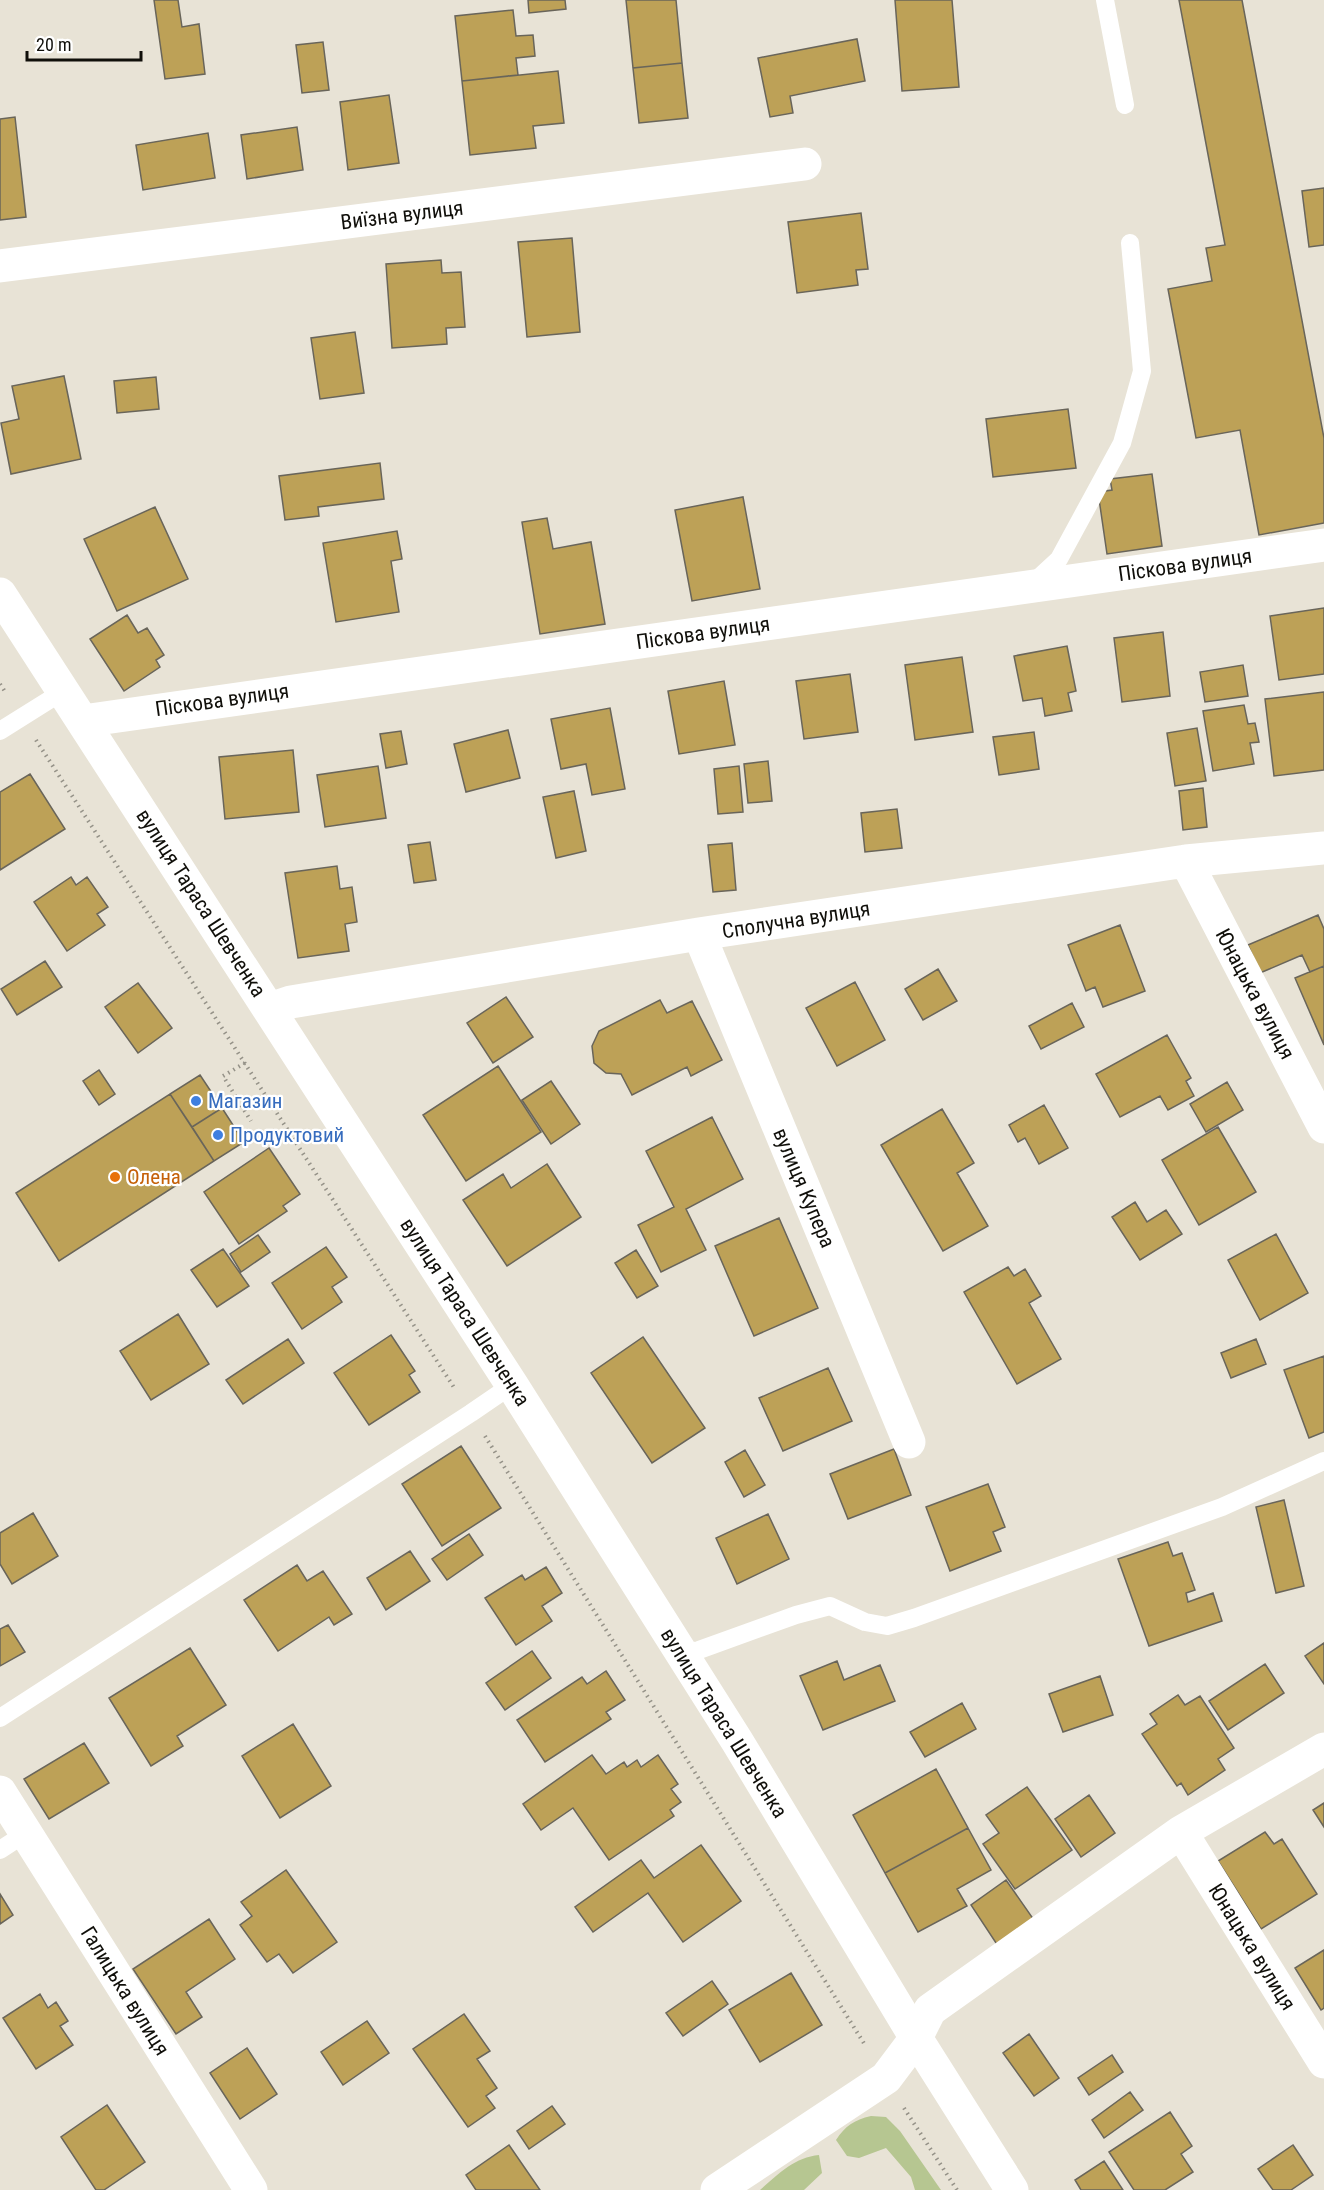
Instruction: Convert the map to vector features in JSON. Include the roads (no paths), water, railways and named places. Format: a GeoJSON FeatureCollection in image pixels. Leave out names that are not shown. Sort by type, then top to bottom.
{"type":"FeatureCollection","features":[{"type":"Feature","properties":{"kind":"street","name":"Виїзна вулиця"},"geometry":{"type":"LineString","coordinates":[[0,266],[805,164]]}},
{"type":"Feature","properties":{"kind":"street","name":"Піскова вулиця"},"geometry":{"type":"LineString","coordinates":[[83,721],[1324,545]]}},
{"type":"Feature","properties":{"kind":"street","name":"вулиця Тараса Шевченка"},"geometry":{"type":"LineString","coordinates":[[0,594],[270,1009],[682,1653],[916,2038],[1012,2190]]}},
{"type":"Feature","properties":{"kind":"street","name":"Сполучна вулиця"},"geometry":{"type":"LineString","coordinates":[[270,1009],[291,1002],[699,934],[1186,861],[1324,848]]}},
{"type":"Feature","properties":{"kind":"street","name":"Юнацька вулиця"},"geometry":{"type":"LineString","coordinates":[[1186,861],[1324,1126]]}},
{"type":"Feature","properties":{"kind":"street","name":"вулиця Купера"},"geometry":{"type":"LineString","coordinates":[[699,934],[909,1442]]}},
{"type":"Feature","properties":{"kind":"street"},"geometry":{"type":"LineString","coordinates":[[717,2190],[886,2078],[916,2038],[930,2010],[1181,1832],[1324,1749]]}},
{"type":"Feature","properties":{"kind":"street","name":"Галицька вулиця"},"geometry":{"type":"LineString","coordinates":[[0,1792],[13,1842],[251,2190]]}},
{"type":"Feature","properties":{"kind":"street","name":"Юнацька вулиця"},"geometry":{"type":"LineString","coordinates":[[1181,1832],[1324,2062]]}},
{"type":"Feature","properties":{"kind":"lane"},"geometry":{"type":"LineString","coordinates":[[1105,0],[1125,105]]}},
{"type":"Feature","properties":{"kind":"lane"},"geometry":{"type":"LineString","coordinates":[[1030,587],[1059,559],[1122,443],[1142,371],[1130,243]]}},
{"type":"Feature","properties":{"kind":"lane"},"geometry":{"type":"LineString","coordinates":[[0,730],[62,692]]}},
{"type":"Feature","properties":{"kind":"lane"},"geometry":{"type":"LineString","coordinates":[[0,1718],[512,1385]]}},
{"type":"Feature","properties":{"kind":"lane"},"geometry":{"type":"LineString","coordinates":[[682,1653],[699,1650],[796,1615],[830,1606],[865,1622],[887,1626],[914,1618],[1222,1507],[1324,1461]]}},
{"type":"Feature","properties":{"kind":"place","name":"Магазин"},"geometry":{"type":"Point","coordinates":[196,1101]}},
{"type":"Feature","properties":{"kind":"place","name":"Продуктовий"},"geometry":{"type":"Point","coordinates":[218,1135]}},
{"type":"Feature","properties":{"kind":"place","name":"Олена"},"geometry":{"type":"Point","coordinates":[115,1177]}}]}
